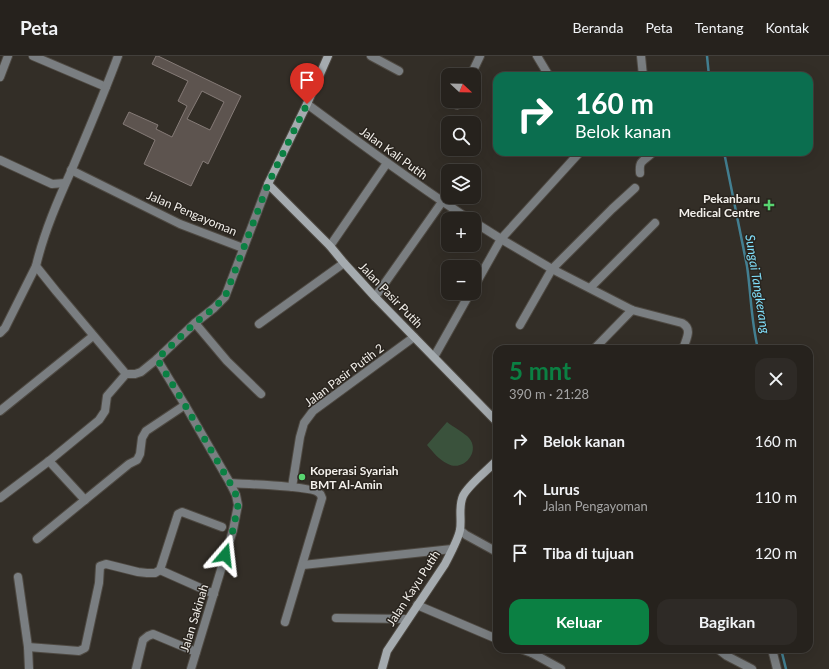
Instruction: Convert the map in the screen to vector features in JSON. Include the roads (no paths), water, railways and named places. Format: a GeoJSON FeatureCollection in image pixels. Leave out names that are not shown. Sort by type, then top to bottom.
{"type":"FeatureCollection","features":[{"type":"Feature","properties":{"kind":"street"},"geometry":{"type":"LineString","coordinates":[[0,77],[8,56]]}},
{"type":"Feature","properties":{"kind":"street"},"geometry":{"type":"LineString","coordinates":[[34,56],[106,87]]}},
{"type":"Feature","properties":{"kind":"street"},"geometry":{"type":"LineString","coordinates":[[0,332],[5,328],[36,266],[40,248],[65,183],[118,56]]}},
{"type":"Feature","properties":{"kind":"street","name":"Jalan Pengayoman"},"geometry":{"type":"LineString","coordinates":[[71,170],[180,224],[243,248],[268,184],[307,104],[328,56]]}},
{"type":"Feature","properties":{"kind":"street"},"geometry":{"type":"LineString","coordinates":[[371,56],[400,71]]}},
{"type":"Feature","properties":{"kind":"street"},"geometry":{"type":"LineString","coordinates":[[474,68],[480,56]]}},
{"type":"Feature","properties":{"kind":"street"},"geometry":{"type":"LineString","coordinates":[[537,56],[546,72]]}},
{"type":"Feature","properties":{"kind":"street"},"geometry":{"type":"LineString","coordinates":[[641,56],[643,72]]}},
{"type":"Feature","properties":{"kind":"street","name":"Jalan Kali Putih"},"geometry":{"type":"LineString","coordinates":[[307,104],[441,201]]}},
{"type":"Feature","properties":{"kind":"street"},"geometry":{"type":"LineString","coordinates":[[481,275],[501,240],[576,156]]}},
{"type":"Feature","properties":{"kind":"street"},"geometry":{"type":"LineString","coordinates":[[640,173],[641,162],[648,156]]}},
{"type":"Feature","properties":{"kind":"street"},"geometry":{"type":"LineString","coordinates":[[0,160],[52,184],[65,183]]}},
{"type":"Feature","properties":{"kind":"street"},"geometry":{"type":"LineString","coordinates":[[330,246],[387,163]]}},
{"type":"Feature","properties":{"kind":"street","name":"Jalan Pasir Putih"},"geometry":{"type":"LineString","coordinates":[[268,184],[330,246],[375,297],[493,418]]}},
{"type":"Feature","properties":{"kind":"street"},"geometry":{"type":"LineString","coordinates":[[520,325],[552,269],[635,188]]}},
{"type":"Feature","properties":{"kind":"street"},"geometry":{"type":"LineString","coordinates":[[375,297],[441,203]]}},
{"type":"Feature","properties":{"kind":"street","name":"Jalan Kali Putih"},"geometry":{"type":"LineString","coordinates":[[445,204],[458,212]]}},
{"type":"Feature","properties":{"kind":"street"},"geometry":{"type":"LineString","coordinates":[[590,288],[655,223]]}},
{"type":"Feature","properties":{"kind":"street"},"geometry":{"type":"LineString","coordinates":[[481,227],[501,240],[552,269],[632,310],[686,325],[688,328],[688,333],[685,345]]}},
{"type":"Feature","properties":{"kind":"street"},"geometry":{"type":"LineString","coordinates":[[36,266],[126,374],[135,374],[141,372],[157,359],[225,297],[243,248]]}},
{"type":"Feature","properties":{"kind":"street"},"geometry":{"type":"LineString","coordinates":[[259,324],[344,263]]}},
{"type":"Feature","properties":{"kind":"street"},"geometry":{"type":"LineString","coordinates":[[434,357],[466,300]]}},
{"type":"Feature","properties":{"kind":"street"},"geometry":{"type":"LineString","coordinates":[[598,345],[632,310]]}},
{"type":"Feature","properties":{"kind":"street"},"geometry":{"type":"LineString","coordinates":[[195,323],[227,361],[261,394]]}},
{"type":"Feature","properties":{"kind":"street"},"geometry":{"type":"LineString","coordinates":[[0,411],[93,336]]}},
{"type":"Feature","properties":{"kind":"street","name":"Jalan Pasir Putih 2"},"geometry":{"type":"LineString","coordinates":[[292,487],[300,437],[304,423],[313,412],[414,337]]}},
{"type":"Feature","properties":{"kind":"street","name":"Jalan Sakinah"},"geometry":{"type":"LineString","coordinates":[[157,359],[230,483],[236,495],[238,505],[233,530],[191,669]]}},
{"type":"Feature","properties":{"kind":"street"},"geometry":{"type":"LineString","coordinates":[[0,498],[49,461],[99,420],[105,411],[107,396],[126,374]]}},
{"type":"Feature","properties":{"kind":"street"},"geometry":{"type":"LineString","coordinates":[[36,540],[129,464],[137,460],[140,454],[142,438],[146,431],[185,405]]}},
{"type":"Feature","properties":{"kind":"street"},"geometry":{"type":"LineString","coordinates":[[49,461],[86,500]]}},
{"type":"Feature","properties":{"kind":"street","name":"Jalan Kayu Putih"},"geometry":{"type":"LineString","coordinates":[[382,669],[387,651],[445,564],[460,530],[461,502],[464,495],[493,464]]}},
{"type":"Feature","properties":{"kind":"street"},"geometry":{"type":"LineString","coordinates":[[230,483],[292,487],[313,490],[319,492],[322,498],[285,622]]}},
{"type":"Feature","properties":{"kind":"street"},"geometry":{"type":"LineString","coordinates":[[28,647],[79,651],[84,648],[99,583],[100,566],[106,564],[147,573],[154,573],[160,570],[178,514],[182,512],[222,527]]}},
{"type":"Feature","properties":{"kind":"street"},"geometry":{"type":"LineString","coordinates":[[460,530],[493,550]]}},
{"type":"Feature","properties":{"kind":"street"},"geometry":{"type":"LineString","coordinates":[[303,565],[452,549]]}},
{"type":"Feature","properties":{"kind":"street"},"geometry":{"type":"LineString","coordinates":[[160,570],[214,594]]}},
{"type":"Feature","properties":{"kind":"street"},"geometry":{"type":"LineString","coordinates":[[18,577],[28,647],[29,669]]}},
{"type":"Feature","properties":{"kind":"street"},"geometry":{"type":"LineString","coordinates":[[417,605],[493,637]]}},
{"type":"Feature","properties":{"kind":"street"},"geometry":{"type":"LineString","coordinates":[[336,618],[407,619]]}},
{"type":"Feature","properties":{"kind":"street"},"geometry":{"type":"LineString","coordinates":[[136,669],[143,640],[153,634],[196,652]]}},
{"type":"Feature","properties":{"kind":"street"},"geometry":{"type":"LineString","coordinates":[[537,653],[561,669]]}},
{"type":"Feature","properties":{"kind":"street"},"geometry":{"type":"LineString","coordinates":[[723,653],[752,669]]}},
{"type":"Feature","properties":{"kind":"street"},"geometry":{"type":"LineString","coordinates":[[773,653],[777,669]]}},
{"type":"Feature","properties":{"kind":"waterway","name":"Sungai Tangkerang"},"geometry":{"type":"LineString","coordinates":[[707,56],[709,72]]}},
{"type":"Feature","properties":{"kind":"waterway","name":"Sungai Tangkerang"},"geometry":{"type":"LineString","coordinates":[[725,156],[747,266],[752,318],[757,345]]}},
{"type":"Feature","properties":{"kind":"waterway","name":"Sungai Tangkerang"},"geometry":{"type":"LineString","coordinates":[[782,653],[786,669]]}},
{"type":"Feature","properties":{"kind":"place","name":"Pekanbaru Medical Centre"},"geometry":{"type":"Point","coordinates":[769,205]}},
{"type":"Feature","properties":{"kind":"place","name":"Koperasi Syariah BMT Al-Amin"},"geometry":{"type":"Point","coordinates":[302,477]}}]}
